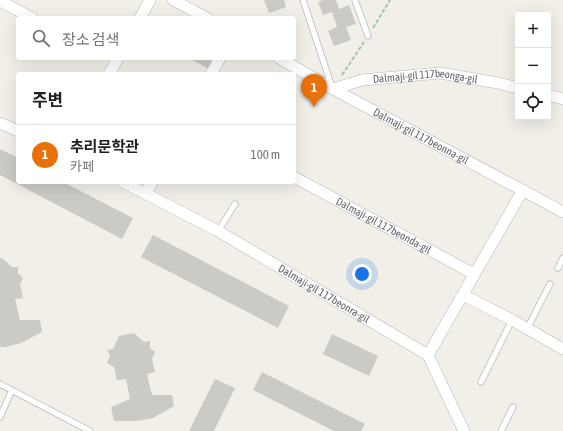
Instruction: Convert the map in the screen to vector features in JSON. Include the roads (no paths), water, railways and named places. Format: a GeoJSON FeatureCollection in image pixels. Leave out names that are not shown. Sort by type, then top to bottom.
{"type":"FeatureCollection","features":[{"type":"Feature","properties":{"kind":"street"},"geometry":{"type":"LineString","coordinates":[[141,16],[150,0]]}},
{"type":"Feature","properties":{"kind":"street"},"geometry":{"type":"LineString","coordinates":[[173,0],[203,16]]}},
{"type":"Feature","properties":{"kind":"street"},"geometry":{"type":"LineString","coordinates":[[0,1],[28,16]]}},
{"type":"Feature","properties":{"kind":"street"},"geometry":{"type":"LineString","coordinates":[[110,72],[114,60]]}},
{"type":"Feature","properties":{"kind":"street"},"geometry":{"type":"LineString","coordinates":[[212,72],[219,60]]}},
{"type":"Feature","properties":{"kind":"street","name":"Dalmaji-gil 117beonna-gil"},"geometry":{"type":"LineString","coordinates":[[282,60],[333,89],[563,212]]}},
{"type":"Feature","properties":{"kind":"street","name":"Dalmaji-gil 117beonga-gil"},"geometry":{"type":"LineString","coordinates":[[333,89],[362,80],[440,73],[515,87]]}},
{"type":"Feature","properties":{"kind":"street"},"geometry":{"type":"LineString","coordinates":[[551,96],[563,99]]}},
{"type":"Feature","properties":{"kind":"street"},"geometry":{"type":"LineString","coordinates":[[0,122],[16,130]]}},
{"type":"Feature","properties":{"kind":"street","name":"Dalmaji-gil 117beonda-gil"},"geometry":{"type":"LineString","coordinates":[[296,178],[474,274]]}},
{"type":"Feature","properties":{"kind":"street","name":"Dalmaji-gil 117beonra-gil"},"geometry":{"type":"LineString","coordinates":[[127,184],[218,231],[428,355]]}},
{"type":"Feature","properties":{"kind":"street"},"geometry":{"type":"LineString","coordinates":[[146,193],[151,184]]}},
{"type":"Feature","properties":{"kind":"street"},"geometry":{"type":"LineString","coordinates":[[464,431],[428,355],[523,190]]}},
{"type":"Feature","properties":{"kind":"street"},"geometry":{"type":"LineString","coordinates":[[463,294],[563,349]]}},
{"type":"Feature","properties":{"kind":"lane"},"geometry":{"type":"LineString","coordinates":[[303,0],[333,89]]}},
{"type":"Feature","properties":{"kind":"lane"},"geometry":{"type":"LineString","coordinates":[[355,0],[368,36]]}},
{"type":"Feature","properties":{"kind":"lane"},"geometry":{"type":"LineString","coordinates":[[218,231],[235,204]]}},
{"type":"Feature","properties":{"kind":"lane"},"geometry":{"type":"LineString","coordinates":[[558,268],[563,258]]}},
{"type":"Feature","properties":{"kind":"lane"},"geometry":{"type":"LineString","coordinates":[[527,329],[550,284]]}},
{"type":"Feature","properties":{"kind":"lane"},"geometry":{"type":"LineString","coordinates":[[481,382],[512,320]]}},
{"type":"Feature","properties":{"kind":"lane"},"geometry":{"type":"LineString","coordinates":[[0,384],[90,431]]}},
{"type":"Feature","properties":{"kind":"lane"},"geometry":{"type":"LineString","coordinates":[[0,417],[12,390]]}},
{"type":"Feature","properties":{"kind":"lane"},"geometry":{"type":"LineString","coordinates":[[501,431],[513,407]]}},
{"type":"Feature","properties":{"kind":"place","name":"추리문학관"},"geometry":{"type":"Point","coordinates":[314,107]}}]}
